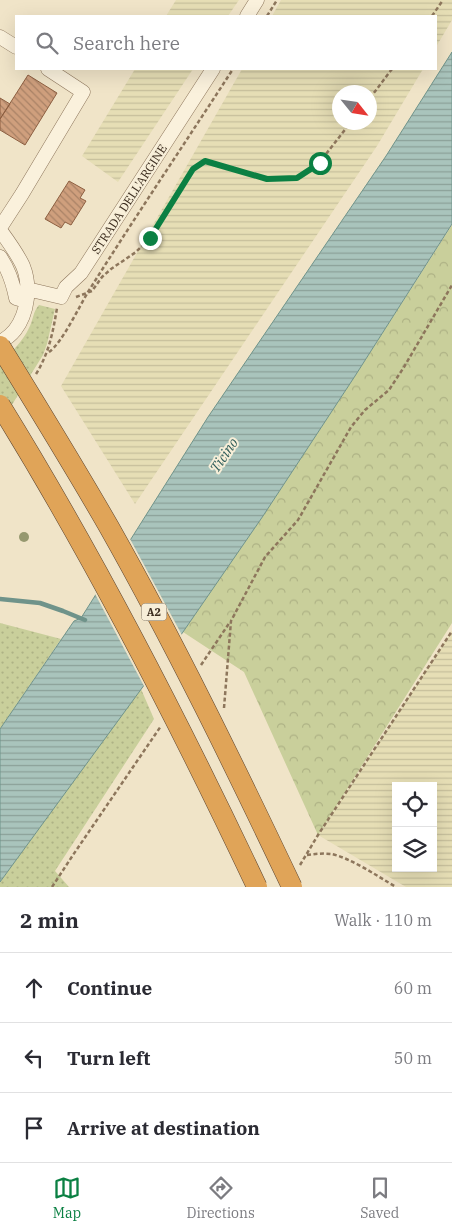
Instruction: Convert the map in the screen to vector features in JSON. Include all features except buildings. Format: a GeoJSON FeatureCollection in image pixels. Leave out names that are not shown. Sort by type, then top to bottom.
{"type":"FeatureCollection","features":[{"type":"Feature","properties":{"kind":"highway","name":"A2"},"geometry":{"type":"LineString","coordinates":[[0,344],[78,474],[142,589],[232,763],[292,887]]}},
{"type":"Feature","properties":{"kind":"highway","name":"A2"},"geometry":{"type":"LineString","coordinates":[[0,405],[51,490],[132,636],[204,776],[257,887]]}},
{"type":"Feature","properties":{"kind":"street"},"geometry":{"type":"LineString","coordinates":[[248,15],[257,0]]}},
{"type":"Feature","properties":{"kind":"street"},"geometry":{"type":"LineString","coordinates":[[0,36],[15,46]]}},
{"type":"Feature","properties":{"kind":"street"},"geometry":{"type":"LineString","coordinates":[[0,344],[16,329],[24,314],[27,295],[23,266],[0,229],[83,92],[50,70]]}},
{"type":"Feature","properties":{"kind":"street","name":"STRADA DELL'ARGINE"},"geometry":{"type":"LineString","coordinates":[[61,297],[66,287],[81,273],[212,70]]}},
{"type":"Feature","properties":{"kind":"street"},"geometry":{"type":"LineString","coordinates":[[0,257],[13,282],[16,298],[27,295],[61,297]]}},
{"type":"Feature","properties":{"kind":"path"},"geometry":{"type":"LineString","coordinates":[[268,15],[278,0]]}},
{"type":"Feature","properties":{"kind":"path"},"geometry":{"type":"LineString","coordinates":[[433,15],[443,0]]}},
{"type":"Feature","properties":{"kind":"path"},"geometry":{"type":"LineString","coordinates":[[232,70],[88,292],[62,337],[53,349],[48,352],[54,330],[58,302],[61,297],[71,299],[88,292],[92,291],[102,277],[111,269],[136,252],[150,238],[193,169],[205,161],[267,179],[297,178],[320,163],[345,130]]}},
{"type":"Feature","properties":{"kind":"path"},"geometry":{"type":"LineString","coordinates":[[377,89],[391,70]]}},
{"type":"Feature","properties":{"kind":"path"},"geometry":{"type":"LineString","coordinates":[[198,670],[231,621],[265,557],[298,520],[351,426],[365,410],[389,390],[452,285]]}},
{"type":"Feature","properties":{"kind":"path"},"geometry":{"type":"LineString","coordinates":[[224,708],[231,621]]}},
{"type":"Feature","properties":{"kind":"path"},"geometry":{"type":"LineString","coordinates":[[299,866],[452,631]]}},
{"type":"Feature","properties":{"kind":"path"},"geometry":{"type":"LineString","coordinates":[[52,887],[165,719]]}},
{"type":"Feature","properties":{"kind":"path"},"geometry":{"type":"LineString","coordinates":[[307,855],[337,855],[396,887]]}},
{"type":"Feature","properties":{"kind":"shaded area"},"geometry":{"type":"Polygon","coordinates":[[[176,0],[239,0],[229,15],[167,15],[176,0]]]}},
{"type":"Feature","properties":{"kind":"shaded area"},"geometry":{"type":"Polygon","coordinates":[[[281,0],[452,0],[452,20],[437,45],[437,15],[273,15],[281,0]]]}},
{"type":"Feature","properties":{"kind":"shaded area"},"geometry":{"type":"Polygon","coordinates":[[[134,70],[192,70],[118,182],[82,156],[134,70]]]}},
{"type":"Feature","properties":{"kind":"shaded area"},"geometry":{"type":"Polygon","coordinates":[[[241,70],[422,70],[377,146],[135,504],[61,386],[241,70]]]}},
{"type":"Feature","properties":{"kind":"shaded area"},"geometry":{"type":"Polygon","coordinates":[[[452,631],[452,887],[406,887],[318,835],[452,631]]]}},
{"type":"Feature","properties":{"kind":"green space"},"geometry":{"type":"Polygon","coordinates":[[[452,225],[452,623],[318,835],[244,672],[183,632],[263,516],[452,225]]]}},
{"type":"Feature","properties":{"kind":"green space"},"geometry":{"type":"Polygon","coordinates":[[[39,305],[55,309],[47,344],[43,355],[0,424],[0,362],[24,337],[39,305]]]}},
{"type":"Feature","properties":{"kind":"green space"},"geometry":{"type":"Polygon","coordinates":[[[0,623],[61,639],[0,729],[0,623]]]}},
{"type":"Feature","properties":{"kind":"green space"},"geometry":{"type":"Polygon","coordinates":[[[141,689],[154,719],[55,871],[69,887],[0,887],[0,882],[141,689]]]}},
{"type":"Feature","properties":{"kind":"water","name":"Ticino"},"geometry":{"type":"Polygon","coordinates":[[[452,52],[452,224],[263,516],[183,632],[0,882],[0,729],[74,621],[81,618],[208,417],[386,156],[452,52]]]}},
{"type":"Feature","properties":{"kind":"pier"},"geometry":{"type":"Polygon","coordinates":[[[129,537],[183,637],[145,688],[94,592],[129,537]]]}},
{"type":"Feature","properties":{"kind":"waterway"},"geometry":{"type":"LineString","coordinates":[[0,599],[40,603],[85,620]]}},
{"type":"Feature","properties":{"kind":"route"},"geometry":{"type":"LineString","coordinates":[[150,238],[193,169],[205,161],[267,179],[297,178],[320,163]]}}]}
